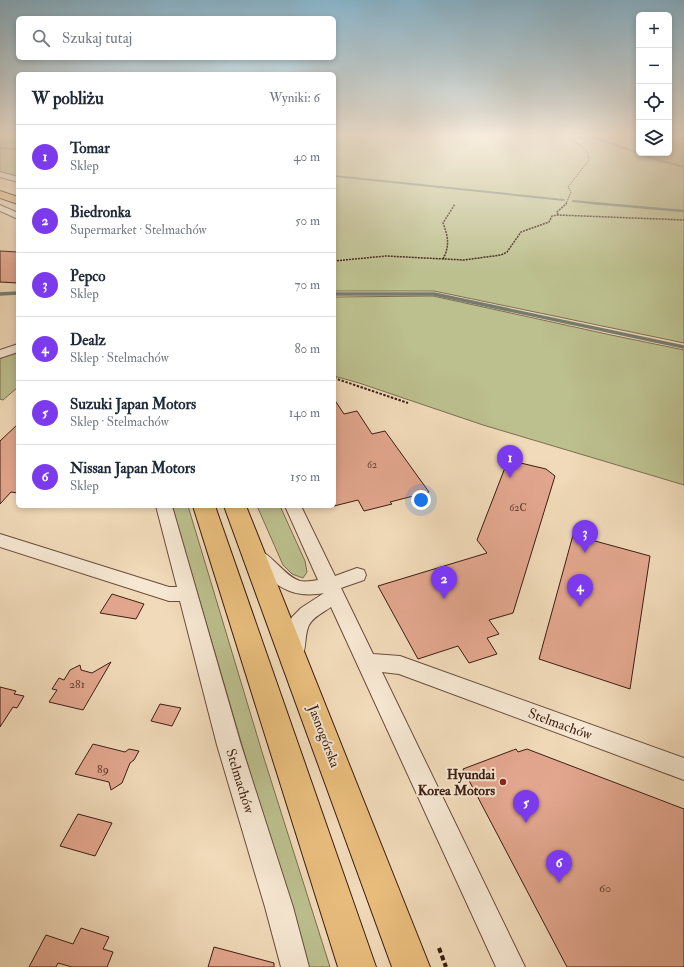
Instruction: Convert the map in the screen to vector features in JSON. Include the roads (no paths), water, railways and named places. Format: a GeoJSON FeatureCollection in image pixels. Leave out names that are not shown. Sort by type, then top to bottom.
{"type":"FeatureCollection","features":[{"type":"Feature","properties":{"kind":"main road"},"geometry":{"type":"LineString","coordinates":[[0,186],[16,191]]}},
{"type":"Feature","properties":{"kind":"main road"},"geometry":{"type":"LineString","coordinates":[[0,194],[16,200]]}},
{"type":"Feature","properties":{"kind":"main road"},"geometry":{"type":"LineString","coordinates":[[205,508],[357,967]]}},
{"type":"Feature","properties":{"kind":"main road","name":"Jasnogórska"},"geometry":{"type":"LineString","coordinates":[[236,508],[411,967]]}},
{"type":"Feature","properties":{"kind":"street"},"geometry":{"type":"LineString","coordinates":[[0,208],[16,215]]}},
{"type":"Feature","properties":{"kind":"street"},"geometry":{"type":"LineString","coordinates":[[0,354],[16,349]]}},
{"type":"Feature","properties":{"kind":"street","name":"Stelmachów"},"geometry":{"type":"LineString","coordinates":[[165,508],[229,745],[279,907],[295,967]]}},
{"type":"Feature","properties":{"kind":"street"},"geometry":{"type":"LineString","coordinates":[[294,508],[511,967]]}},
{"type":"Feature","properties":{"kind":"street"},"geometry":{"type":"LineString","coordinates":[[0,540],[169,594],[187,594]]}},
{"type":"Feature","properties":{"kind":"street"},"geometry":{"type":"LineString","coordinates":[[254,554],[282,579],[295,587],[333,590]]}},
{"type":"Feature","properties":{"kind":"street"},"geometry":{"type":"LineString","coordinates":[[294,658],[299,624],[308,613],[333,590],[357,575]]}},
{"type":"Feature","properties":{"kind":"street","name":"Stelmachów"},"geometry":{"type":"LineString","coordinates":[[368,662],[400,665],[684,769]]}},
{"type":"Feature","properties":{"kind":"waterway"},"geometry":{"type":"LineString","coordinates":[[364,179],[564,200]]}},
{"type":"Feature","properties":{"kind":"waterway"},"geometry":{"type":"LineString","coordinates":[[573,201],[600,204]]}},
{"type":"Feature","properties":{"kind":"waterway"},"geometry":{"type":"LineString","coordinates":[[592,203],[600,204]]}},
{"type":"Feature","properties":{"kind":"waterway"},"geometry":{"type":"LineString","coordinates":[[600,204],[684,211]]}},
{"type":"Feature","properties":{"kind":"waterway"},"geometry":{"type":"LineString","coordinates":[[0,294],[16,293]]}},
{"type":"Feature","properties":{"kind":"waterway"},"geometry":{"type":"LineString","coordinates":[[336,294],[434,294],[684,347]]}},
{"type":"Feature","properties":{"kind":"place","name":"Tomar"},"geometry":{"type":"Point","coordinates":[510,478]}},
{"type":"Feature","properties":{"kind":"place","name":"Pepco"},"geometry":{"type":"Point","coordinates":[585,553]}},
{"type":"Feature","properties":{"kind":"place","name":"Biedronka"},"geometry":{"type":"Point","coordinates":[444,599]}},
{"type":"Feature","properties":{"kind":"place","name":"Dealz"},"geometry":{"type":"Point","coordinates":[580,607]}},
{"type":"Feature","properties":{"kind":"place","name":"Hyundai Korea Motors"},"geometry":{"type":"Point","coordinates":[503,782]}},
{"type":"Feature","properties":{"kind":"place","name":"Suzuki Japan Motors"},"geometry":{"type":"Point","coordinates":[526,823]}},
{"type":"Feature","properties":{"kind":"place","name":"Nissan Japan Motors"},"geometry":{"type":"Point","coordinates":[559,883]}}]}
